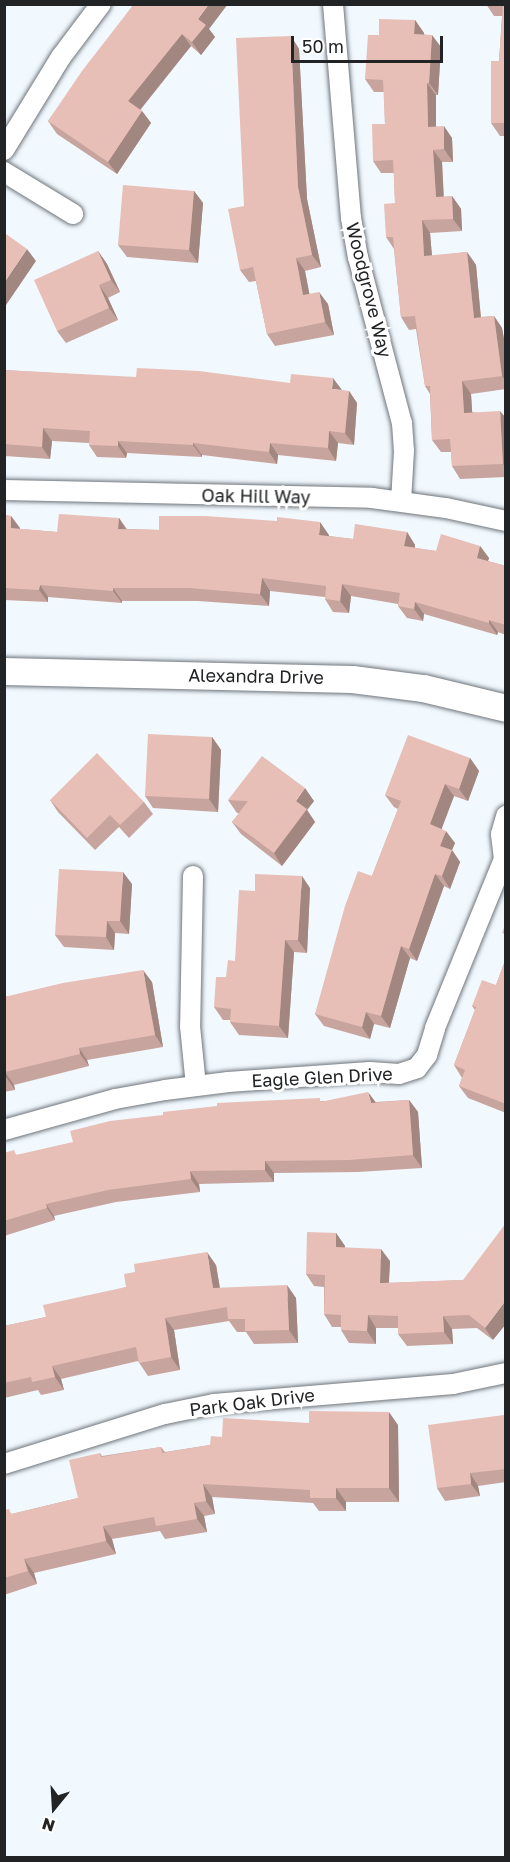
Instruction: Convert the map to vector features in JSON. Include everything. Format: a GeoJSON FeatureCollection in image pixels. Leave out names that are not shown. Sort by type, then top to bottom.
{"type":"FeatureCollection","features":[{"type":"Feature","properties":{"kind":"street"},"geometry":{"type":"LineString","coordinates":[[4,150],[61,57],[101,4]]}},
{"type":"Feature","properties":{"kind":"street","name":"Woodgrove Way"},"geometry":{"type":"LineString","coordinates":[[333,4],[351,218],[360,267],[402,423],[404,468],[401,501]]}},
{"type":"Feature","properties":{"kind":"street"},"geometry":{"type":"LineString","coordinates":[[4,172],[74,214]]}},
{"type":"Feature","properties":{"kind":"street","name":"Oak Hill Way"},"geometry":{"type":"LineString","coordinates":[[4,490],[401,501],[506,521]]}},
{"type":"Feature","properties":{"kind":"street","name":"Alexandra Drive"},"geometry":{"type":"LineString","coordinates":[[4,671],[342,678],[423,688],[506,708]]}},
{"type":"Feature","properties":{"kind":"street","name":"Eagle Glen Drive"},"geometry":{"type":"LineString","coordinates":[[4,1130],[115,1099],[196,1086],[370,1072],[399,1074],[417,1068],[427,1055],[435,1028],[505,858],[501,834],[506,816]]}},
{"type":"Feature","properties":{"kind":"street"},"geometry":{"type":"LineString","coordinates":[[193,876],[190,1026],[196,1086]]}},
{"type":"Feature","properties":{"kind":"street","name":"Park Oak Drive"},"geometry":{"type":"LineString","coordinates":[[4,1464],[165,1414],[214,1404],[453,1384],[506,1373]]}},
{"type":"Feature","properties":{"kind":"building"},"geometry":{"type":"Polygon","coordinates":[[[134,4],[209,4],[198,19],[206,25],[192,42],[182,34],[128,101],[142,111],[108,162],[48,121],[82,71],[134,4]]]}},
{"type":"Feature","properties":{"kind":"building"},"geometry":{"type":"Polygon","coordinates":[[[500,4],[506,4],[506,123],[491,123],[491,61],[499,61],[503,5],[500,4]]]}},
{"type":"Feature","properties":{"kind":"building"},"geometry":{"type":"Polygon","coordinates":[[[379,19],[415,20],[414,34],[432,35],[429,83],[427,83],[428,127],[444,126],[444,149],[433,150],[436,197],[452,196],[453,219],[422,220],[424,256],[467,252],[474,318],[494,316],[502,376],[462,381],[464,413],[500,411],[503,464],[452,466],[450,439],[432,440],[430,386],[425,386],[415,316],[401,317],[393,237],[386,237],[384,204],[395,203],[393,160],[373,161],[372,124],[385,124],[383,80],[365,79],[368,35],[379,35],[379,19]]]}},
{"type":"Feature","properties":{"kind":"building"},"geometry":{"type":"Polygon","coordinates":[[[291,36],[298,187],[312,255],[296,258],[303,295],[319,292],[325,322],[267,334],[253,267],[240,270],[228,209],[244,206],[236,38],[291,36]]]}},
{"type":"Feature","properties":{"kind":"building"},"geometry":{"type":"Polygon","coordinates":[[[123,185],[194,191],[189,250],[118,245],[123,185]]]}},
{"type":"Feature","properties":{"kind":"building"},"geometry":{"type":"Polygon","coordinates":[[[6,234],[27,249],[4,283],[4,236],[6,234]]]}},
{"type":"Feature","properties":{"kind":"building"},"geometry":{"type":"Polygon","coordinates":[[[98,251],[111,280],[99,285],[109,308],[57,331],[34,280],[98,251]]]}},
{"type":"Feature","properties":{"kind":"building"},"geometry":{"type":"Polygon","coordinates":[[[137,368],[199,371],[290,383],[291,374],[333,378],[332,389],[349,391],[345,433],[329,431],[328,448],[270,443],[269,452],[193,443],[193,445],[118,441],[118,446],[89,445],[90,431],[43,428],[42,447],[4,444],[4,370],[136,377],[137,368]]]}},
{"type":"Feature","properties":{"kind":"building"},"geometry":{"type":"Polygon","coordinates":[[[59,514],[119,518],[118,529],[159,530],[159,516],[205,516],[277,521],[277,517],[320,522],[319,535],[353,539],[355,524],[407,532],[404,546],[436,551],[441,534],[480,546],[477,558],[506,566],[506,625],[489,620],[489,623],[415,602],[414,609],[398,606],[400,593],[342,584],[340,601],[325,599],[326,586],[262,578],[260,594],[189,588],[113,588],[113,591],[40,585],[39,590],[4,588],[4,515],[11,516],[11,528],[57,532],[59,514]]]}},
{"type":"Feature","properties":{"kind":"building"},"geometry":{"type":"Polygon","coordinates":[[[148,734],[212,737],[209,799],[145,796],[148,734]]]}},
{"type":"Feature","properties":{"kind":"building"},"geometry":{"type":"Polygon","coordinates":[[[408,735],[470,758],[459,789],[445,784],[430,824],[446,831],[440,846],[452,850],[442,876],[435,874],[409,949],[401,946],[381,1016],[366,1012],[362,1027],[315,1014],[345,906],[358,871],[372,876],[401,801],[385,795],[408,735]]]}},
{"type":"Feature","properties":{"kind":"building"},"geometry":{"type":"Polygon","coordinates":[[[97,753],[144,802],[120,825],[110,815],[87,838],[50,800],[97,753]]]}},
{"type":"Feature","properties":{"kind":"building"},"geometry":{"type":"Polygon","coordinates":[[[262,756],[305,788],[296,801],[307,809],[274,853],[232,822],[248,801],[228,800],[262,756]]]}},
{"type":"Feature","properties":{"kind":"building"},"geometry":{"type":"Polygon","coordinates":[[[59,869],[123,872],[120,921],[107,921],[106,937],[55,935],[59,869]]]}},
{"type":"Feature","properties":{"kind":"building"},"geometry":{"type":"Polygon","coordinates":[[[255,874],[302,876],[298,940],[285,940],[279,1026],[230,1022],[231,1009],[214,1007],[216,977],[226,977],[228,960],[235,961],[239,890],[255,891],[255,874]]]}},
{"type":"Feature","properties":{"kind":"building"},"geometry":{"type":"Polygon","coordinates":[[[506,923],[506,935],[502,933],[506,923]]]}},
{"type":"Feature","properties":{"kind":"building"},"geometry":{"type":"Polygon","coordinates":[[[506,958],[506,1104],[459,1086],[465,1070],[454,1065],[476,1007],[472,1006],[482,980],[496,985],[506,958]]]}},
{"type":"Feature","properties":{"kind":"building"},"geometry":{"type":"Polygon","coordinates":[[[143,970],[155,1035],[79,1048],[80,1054],[5,1072],[6,1077],[4,1078],[4,997],[63,983],[143,970]]]}},
{"type":"Feature","properties":{"kind":"building"},"geometry":{"type":"Polygon","coordinates":[[[368,1092],[371,1103],[409,1100],[413,1155],[349,1160],[265,1161],[265,1170],[190,1171],[191,1179],[108,1190],[46,1204],[47,1208],[4,1221],[4,1153],[14,1150],[16,1155],[73,1142],[70,1131],[110,1121],[163,1115],[163,1112],[217,1106],[217,1103],[320,1098],[320,1102],[368,1092]]]}},
{"type":"Feature","properties":{"kind":"building"},"geometry":{"type":"Polygon","coordinates":[[[506,1223],[506,1300],[485,1328],[469,1315],[443,1316],[444,1332],[398,1334],[398,1316],[368,1315],[367,1331],[341,1330],[341,1315],[324,1314],[325,1275],[306,1274],[307,1232],[336,1233],[336,1247],[381,1249],[380,1283],[463,1280],[506,1223]]]}},
{"type":"Feature","properties":{"kind":"building"},"geometry":{"type":"Polygon","coordinates":[[[207,1252],[213,1288],[287,1285],[289,1330],[245,1331],[245,1319],[228,1319],[227,1307],[165,1318],[171,1357],[139,1363],[136,1347],[52,1366],[55,1377],[32,1382],[31,1377],[4,1383],[4,1326],[46,1317],[43,1305],[126,1287],[124,1274],[135,1272],[134,1264],[207,1252]]]}},
{"type":"Feature","properties":{"kind":"building"},"geometry":{"type":"Polygon","coordinates":[[[309,1411],[389,1412],[389,1488],[336,1488],[336,1498],[310,1498],[310,1490],[203,1484],[206,1501],[194,1503],[197,1519],[156,1526],[154,1517],[103,1526],[106,1541],[24,1559],[28,1571],[4,1578],[4,1510],[9,1509],[11,1514],[78,1498],[69,1460],[100,1453],[101,1457],[161,1447],[162,1453],[210,1445],[211,1436],[222,1437],[223,1418],[309,1423],[309,1411]]]}},
{"type":"Feature","properties":{"kind":"building"},"geometry":{"type":"Polygon","coordinates":[[[504,1415],[506,1469],[470,1473],[471,1484],[437,1488],[428,1425],[504,1415]]]}}]}
